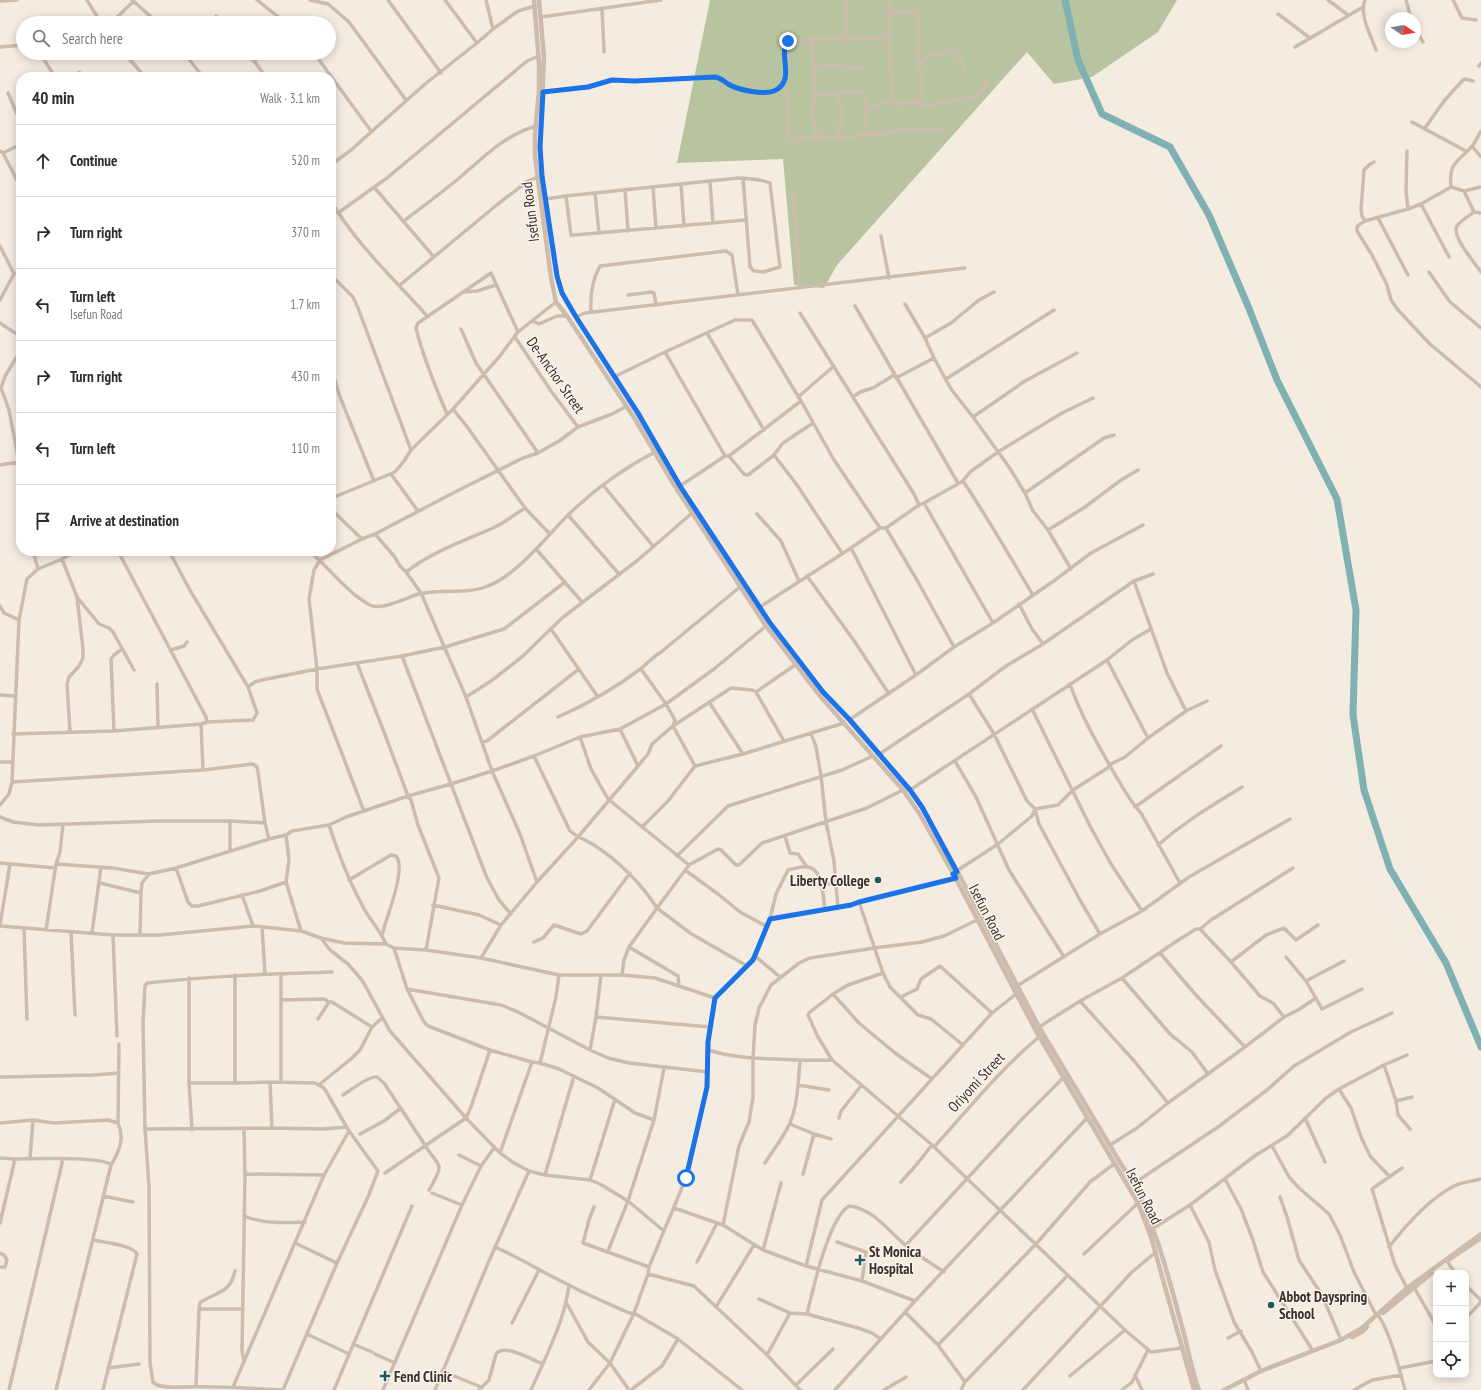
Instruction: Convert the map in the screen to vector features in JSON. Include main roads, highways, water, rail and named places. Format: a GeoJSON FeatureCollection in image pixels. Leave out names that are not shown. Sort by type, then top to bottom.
{"type":"FeatureCollection","features":[{"type":"Feature","properties":{"kind":"waterway"},"geometry":{"type":"LineString","coordinates":[[1065,0],[1078,60],[1102,114],[1170,147],[1209,215],[1248,306],[1277,380],[1337,499],[1356,610],[1353,715],[1364,790],[1390,869],[1446,963],[1481,1047]]}},
{"type":"Feature","properties":{"kind":"place","name":"Liberty College"},"geometry":{"type":"Point","coordinates":[878,880]}},
{"type":"Feature","properties":{"kind":"place","name":"St Monica Hospital"},"geometry":{"type":"Point","coordinates":[860,1260]}},
{"type":"Feature","properties":{"kind":"place","name":"Abbot Dayspring School"},"geometry":{"type":"Point","coordinates":[1271,1305]}},
{"type":"Feature","properties":{"kind":"place","name":"Fend Clinic"},"geometry":{"type":"Point","coordinates":[385,1376]}}]}
